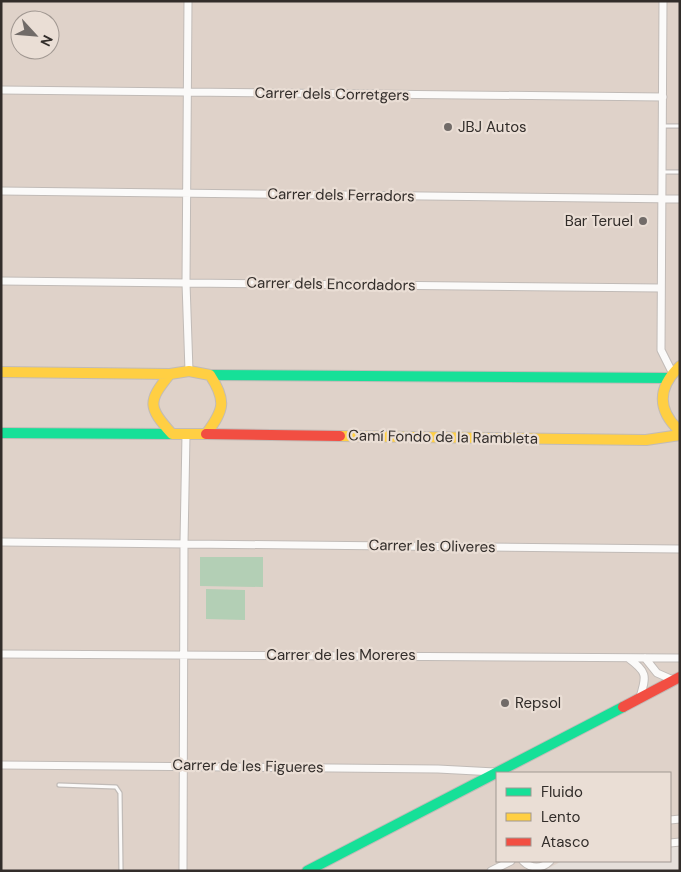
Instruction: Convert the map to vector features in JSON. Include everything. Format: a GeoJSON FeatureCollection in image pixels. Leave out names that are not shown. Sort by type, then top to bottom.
{"type":"FeatureCollection","features":[{"type":"Feature","properties":{"kind":"street"},"geometry":{"type":"LineString","coordinates":[[188,1],[186,283],[188,371]]}},
{"type":"Feature","properties":{"kind":"street"},"geometry":{"type":"LineString","coordinates":[[663,1],[661,350],[673,372]]}},
{"type":"Feature","properties":{"kind":"street","name":"Carrer dels Corretgers"},"geometry":{"type":"LineString","coordinates":[[1,90],[663,97]]}},
{"type":"Feature","properties":{"kind":"street","name":"Carrer dels Ferradors"},"geometry":{"type":"LineString","coordinates":[[1,191],[680,199]]}},
{"type":"Feature","properties":{"kind":"street","name":"Carrer dels Encordadors"},"geometry":{"type":"LineString","coordinates":[[1,281],[661,288]]}},
{"type":"Feature","properties":{"kind":"street"},"geometry":{"type":"LineString","coordinates":[[1,372],[170,374],[188,371],[210,375],[673,372]]}},
{"type":"Feature","properties":{"kind":"street"},"geometry":{"type":"LineString","coordinates":[[673,372],[663,391],[662,405],[671,424],[680,431]]}},
{"type":"Feature","properties":{"kind":"street"},"geometry":{"type":"LineString","coordinates":[[170,374],[155,391],[152,402],[154,414],[172,434]]}},
{"type":"Feature","properties":{"kind":"street"},"geometry":{"type":"LineString","coordinates":[[1,433],[206,434],[217,419],[222,405],[220,391],[210,375]]}},
{"type":"Feature","properties":{"kind":"street","name":"Camí Fondo de la Rambleta"},"geometry":{"type":"LineString","coordinates":[[206,434],[646,440],[680,435]]}},
{"type":"Feature","properties":{"kind":"street"},"geometry":{"type":"LineString","coordinates":[[183,871],[186,435]]}},
{"type":"Feature","properties":{"kind":"street","name":"Carrer les Oliveres"},"geometry":{"type":"LineString","coordinates":[[1,542],[680,549]]}},
{"type":"Feature","properties":{"kind":"street","name":"Carrer de les Moreres"},"geometry":{"type":"LineString","coordinates":[[1,654],[680,658]]}},
{"type":"Feature","properties":{"kind":"street"},"geometry":{"type":"LineString","coordinates":[[628,658],[640,667],[646,680],[640,697]]}},
{"type":"Feature","properties":{"kind":"street"},"geometry":{"type":"LineString","coordinates":[[645,658],[657,673],[676,679]]}},
{"type":"Feature","properties":{"kind":"street"},"geometry":{"type":"LineString","coordinates":[[500,772],[676,679]]}},
{"type":"Feature","properties":{"kind":"street","name":"Carrer de les Figueres"},"geometry":{"type":"LineString","coordinates":[[1,765],[438,769],[496,774]]}},
{"type":"Feature","properties":{"kind":"street"},"geometry":{"type":"LineString","coordinates":[[307,871],[322,867],[496,774]]}},
{"type":"Feature","properties":{"kind":"street"},"geometry":{"type":"LineString","coordinates":[[491,871],[509,862]]}},
{"type":"Feature","properties":{"kind":"street"},"geometry":{"type":"LineString","coordinates":[[524,862],[532,867],[543,866]]}},
{"type":"Feature","properties":{"kind":"street"},"geometry":{"type":"LineString","coordinates":[[534,871],[549,862]]}},
{"type":"Feature","properties":{"kind":"lane"},"geometry":{"type":"LineString","coordinates":[[663,126],[680,126]]}},
{"type":"Feature","properties":{"kind":"lane"},"geometry":{"type":"LineString","coordinates":[[663,172],[680,172]]}},
{"type":"Feature","properties":{"kind":"lane"},"geometry":{"type":"LineString","coordinates":[[59,785],[116,787],[120,793],[121,871]]}},
{"type":"Feature","properties":{"kind":"shaded area"},"geometry":{"type":"Polygon","coordinates":[[[1,1],[680,1],[680,846],[671,847],[671,772],[496,772],[496,862],[560,862],[543,871],[1,871],[1,1]]]}},
{"type":"Feature","properties":{"kind":"green space"},"geometry":{"type":"Polygon","coordinates":[[[200,557],[263,557],[263,587],[200,586],[200,557]]]}},
{"type":"Feature","properties":{"kind":"green space"},"geometry":{"type":"Polygon","coordinates":[[[206,589],[245,590],[245,620],[206,619],[206,589]]]}},
{"type":"Feature","properties":{"kind":"traffic: fast"},"geometry":{"type":"LineString","coordinates":[[210,375],[668,378]]}},
{"type":"Feature","properties":{"kind":"traffic: fast"},"geometry":{"type":"LineString","coordinates":[[1,433],[172,434]]}},
{"type":"Feature","properties":{"kind":"traffic: fast"},"geometry":{"type":"LineString","coordinates":[[498,772],[623,707]]}},
{"type":"Feature","properties":{"kind":"traffic: fast"},"geometry":{"type":"LineString","coordinates":[[307,871],[496,773]]}},
{"type":"Feature","properties":{"kind":"traffic: slow"},"geometry":{"type":"LineString","coordinates":[[680,366],[667,382],[663,399],[667,415],[680,431]]}},
{"type":"Feature","properties":{"kind":"traffic: slow"},"geometry":{"type":"LineString","coordinates":[[189,371],[210,375],[221,399],[220,412],[206,434],[172,434],[158,417],[153,404],[157,391],[170,374],[189,371]]}},
{"type":"Feature","properties":{"kind":"traffic: slow"},"geometry":{"type":"LineString","coordinates":[[1,372],[170,374]]}},
{"type":"Feature","properties":{"kind":"traffic: slow"},"geometry":{"type":"LineString","coordinates":[[340,436],[646,440],[680,435]]}},
{"type":"Feature","properties":{"kind":"traffic: jam"},"geometry":{"type":"LineString","coordinates":[[206,434],[340,436]]}},
{"type":"Feature","properties":{"kind":"traffic: jam"},"geometry":{"type":"LineString","coordinates":[[623,707],[680,677]]}},
{"type":"Feature","properties":{"kind":"place","name":"JBJ Autos"},"geometry":{"type":"Point","coordinates":[448,127]}},
{"type":"Feature","properties":{"kind":"place","name":"Bar Teruel"},"geometry":{"type":"Point","coordinates":[643,221]}},
{"type":"Feature","properties":{"kind":"place","name":"Repsol"},"geometry":{"type":"Point","coordinates":[505,703]}}]}
